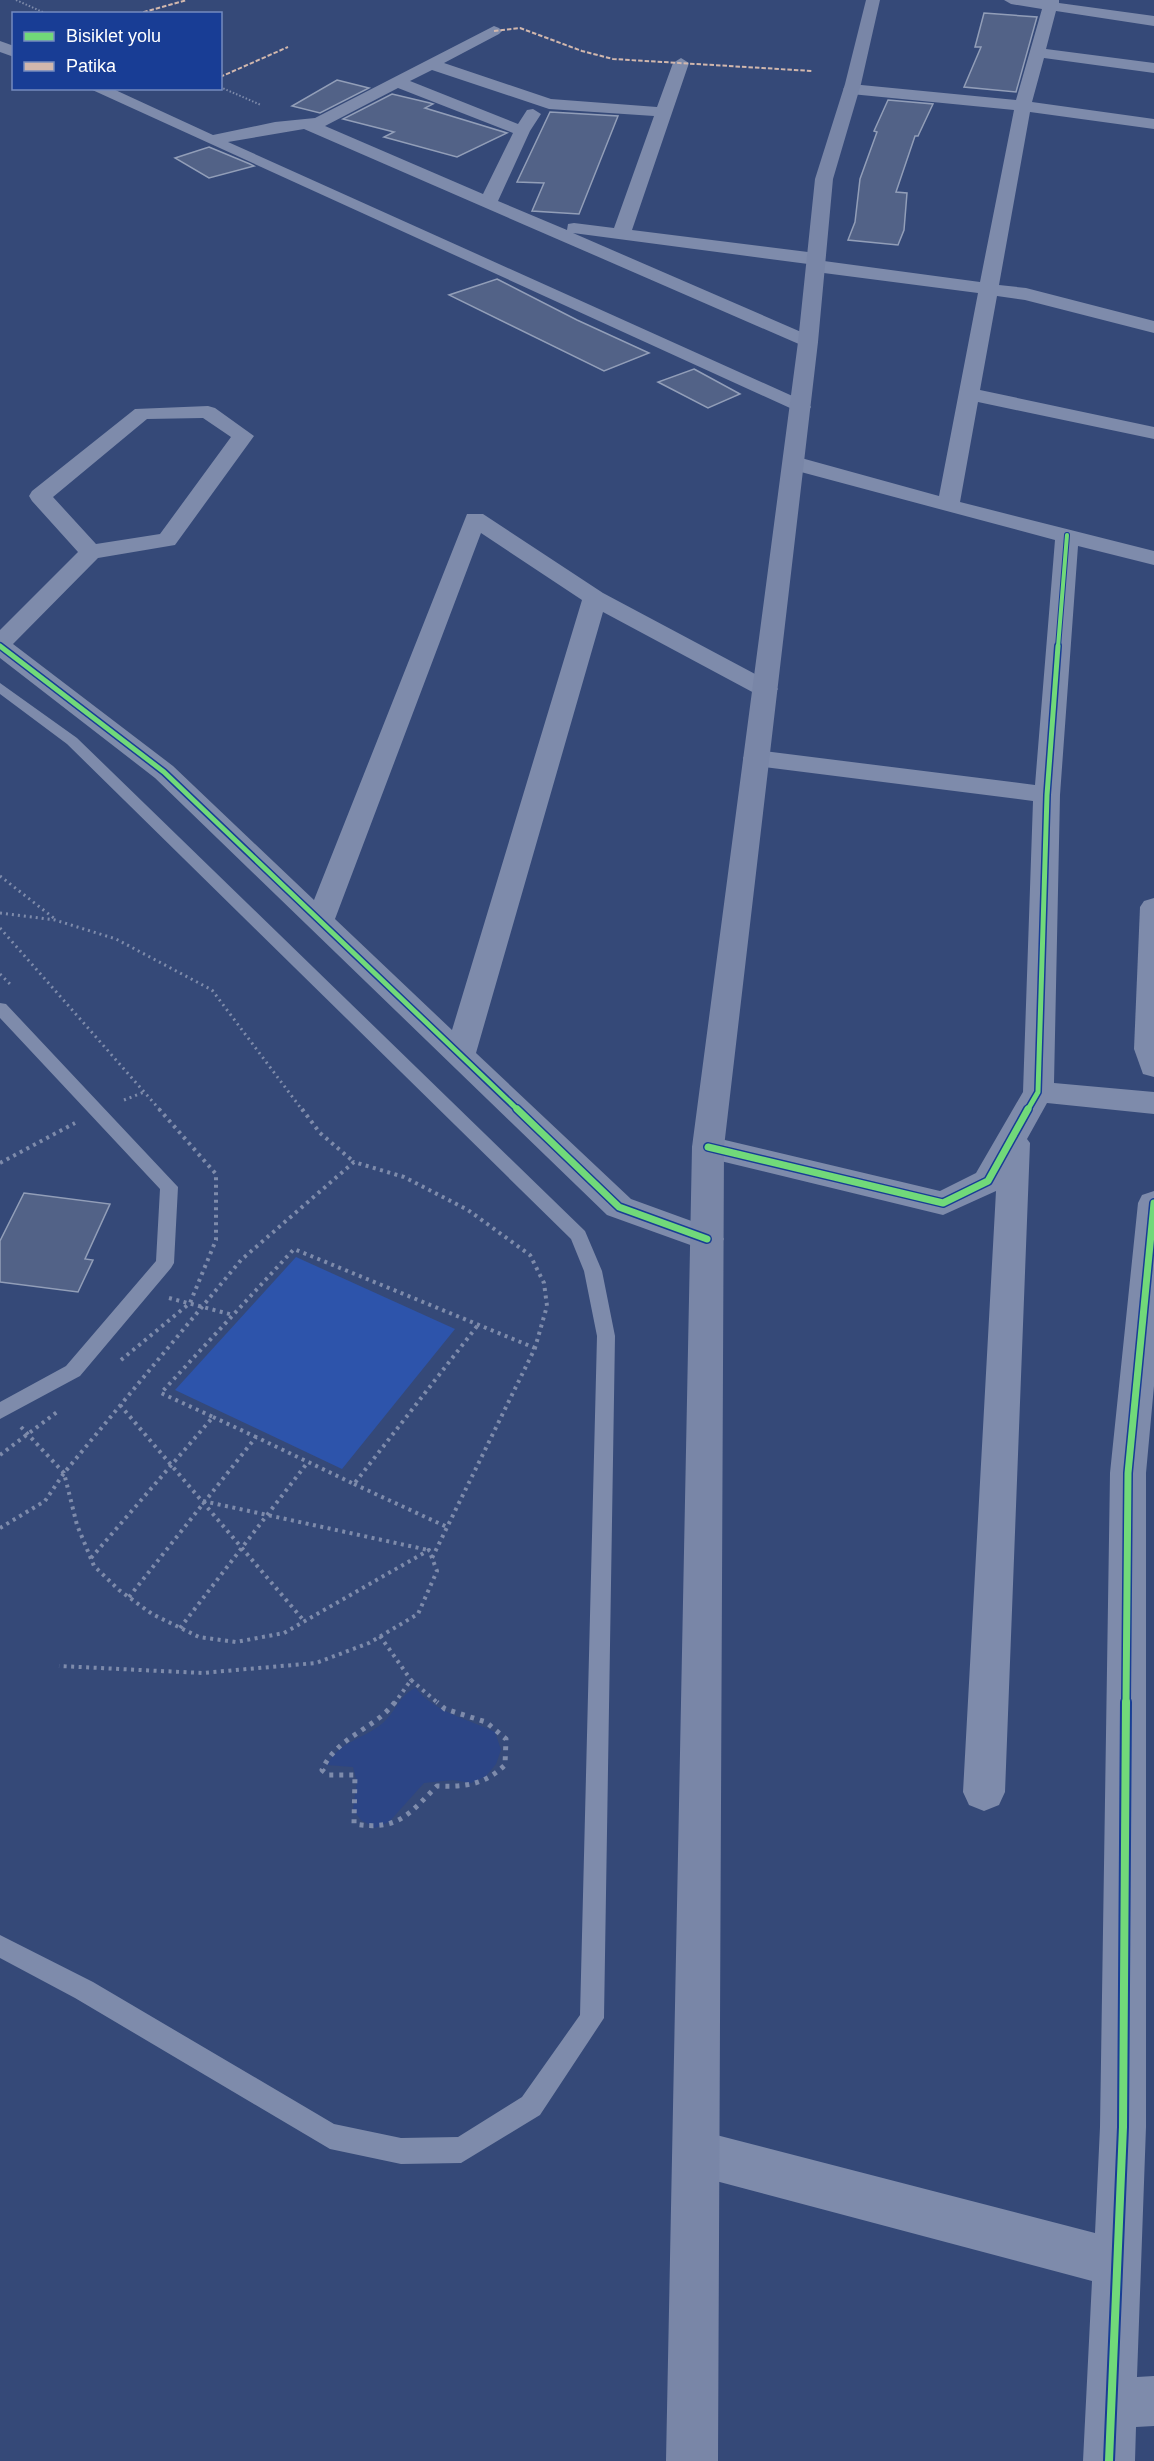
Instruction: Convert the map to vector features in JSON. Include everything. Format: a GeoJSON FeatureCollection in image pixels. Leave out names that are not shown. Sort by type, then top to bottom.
{"type":"FeatureCollection","features":[{"type":"Feature","properties":{"kind":"main road"},"geometry":{"type":"LineString","coordinates":[[692,2461],[708,1147],[801,407],[824,179],[851,89],[873,0]]}},
{"type":"Feature","properties":{"kind":"street"},"geometry":{"type":"LineString","coordinates":[[1011,0],[1051,2],[1154,21]]}},
{"type":"Feature","properties":{"kind":"street"},"geometry":{"type":"LineString","coordinates":[[948,506],[971,394],[988,289],[1023,106],[1051,2]]}},
{"type":"Feature","properties":{"kind":"street"},"geometry":{"type":"LineString","coordinates":[[211,140],[275,127],[319,123],[494,30]]}},
{"type":"Feature","properties":{"kind":"street"},"geometry":{"type":"LineString","coordinates":[[1038,53],[1154,68]]}},
{"type":"Feature","properties":{"kind":"street"},"geometry":{"type":"LineString","coordinates":[[621,234],[681,63]]}},
{"type":"Feature","properties":{"kind":"street"},"geometry":{"type":"LineString","coordinates":[[430,64],[549,104],[662,112]]}},
{"type":"Feature","properties":{"kind":"street"},"geometry":{"type":"LineString","coordinates":[[397,82],[522,132]]}},
{"type":"Feature","properties":{"kind":"street"},"geometry":{"type":"LineString","coordinates":[[851,89],[1023,106],[1154,124]]}},
{"type":"Feature","properties":{"kind":"street"},"geometry":{"type":"LineString","coordinates":[[100,90],[801,407]]}},
{"type":"Feature","properties":{"kind":"street"},"geometry":{"type":"LineString","coordinates":[[488,202],[522,132],[542,100]]}},
{"type":"Feature","properties":{"kind":"street"},"geometry":{"type":"LineString","coordinates":[[306,124],[808,342]]}},
{"type":"Feature","properties":{"kind":"street"},"geometry":{"type":"LineString","coordinates":[[536,224],[621,234],[1026,294],[1154,327]]}},
{"type":"Feature","properties":{"kind":"street"},"geometry":{"type":"LineString","coordinates":[[971,394],[1154,433]]}},
{"type":"Feature","properties":{"kind":"street"},"geometry":{"type":"LineString","coordinates":[[91,552],[40,496],[142,413],[208,412],[243,436],[167,540],[91,552],[0,645],[164,772],[619,1208],[707,1239]]}},
{"type":"Feature","properties":{"kind":"street"},"geometry":{"type":"LineString","coordinates":[[794,463],[948,506],[1154,558]]}},
{"type":"Feature","properties":{"kind":"street"},"geometry":{"type":"LineString","coordinates":[[320,921],[475,519],[595,598],[765,689]]}},
{"type":"Feature","properties":{"kind":"street"},"geometry":{"type":"LineString","coordinates":[[708,1147],[943,1203],[988,1182],[1038,1092],[1047,795],[1067,535]]}},
{"type":"Feature","properties":{"kind":"street"},"geometry":{"type":"LineString","coordinates":[[460,1055],[595,598]]}},
{"type":"Feature","properties":{"kind":"street"},"geometry":{"type":"LineString","coordinates":[[756,758],[1047,795]]}},
{"type":"Feature","properties":{"kind":"street"},"geometry":{"type":"LineString","coordinates":[[1154,907],[1149,1049],[1154,1067]]}},
{"type":"Feature","properties":{"kind":"street"},"geometry":{"type":"LineString","coordinates":[[1038,1092],[1154,1103]]}},
{"type":"Feature","properties":{"kind":"street"},"geometry":{"type":"LineString","coordinates":[[984,1792],[1014,1135]]}},
{"type":"Feature","properties":{"kind":"street"},"geometry":{"type":"LineString","coordinates":[[1109,2461],[1133,2402],[1117,2263],[1123,2127],[1128,1473],[1154,1203]]}},
{"type":"Feature","properties":{"kind":"street"},"geometry":{"type":"LineString","coordinates":[[697,2153],[1117,2263]]}},
{"type":"Feature","properties":{"kind":"lane"},"geometry":{"type":"LineString","coordinates":[[0,687],[72,741],[579,1236],[593,1271],[606,1336],[592,2018],[531,2106],[461,2150],[401,2151],[330,2136],[84,1990],[0,1946]]}},
{"type":"Feature","properties":{"kind":"lane"},"geometry":{"type":"LineString","coordinates":[[0,1008],[170,1187],[165,1263],[74,1371],[1,1410]]}},
{"type":"Feature","properties":{"kind":"path"},"geometry":{"type":"LineString","coordinates":[[16,0],[43,12]]}},
{"type":"Feature","properties":{"kind":"path"},"geometry":{"type":"LineString","coordinates":[[0,876],[55,920]]}},
{"type":"Feature","properties":{"kind":"path"},"geometry":{"type":"LineString","coordinates":[[0,913],[55,920],[116,939],[212,990],[320,1133],[354,1162],[404,1177],[468,1210],[530,1255],[544,1283],[547,1306],[535,1348],[432,1558]]}},
{"type":"Feature","properties":{"kind":"path"},"geometry":{"type":"LineString","coordinates":[[0,928],[216,1174],[216,1239],[190,1303],[119,1362]]}},
{"type":"Feature","properties":{"kind":"path"},"geometry":{"type":"LineString","coordinates":[[0,974],[17,991]]}},
{"type":"Feature","properties":{"kind":"path"},"geometry":{"type":"LineString","coordinates":[[116,1091],[132,1108]]}},
{"type":"Feature","properties":{"kind":"path"},"geometry":{"type":"LineString","coordinates":[[124,1100],[144,1092]]}},
{"type":"Feature","properties":{"kind":"path"},"geometry":{"type":"LineString","coordinates":[[0,1163],[97,1111]]}},
{"type":"Feature","properties":{"kind":"path"},"geometry":{"type":"LineString","coordinates":[[0,1528],[45,1502],[64,1473],[241,1260],[354,1162]]}},
{"type":"Feature","properties":{"kind":"path"},"geometry":{"type":"LineString","coordinates":[[447,1527],[161,1393],[294,1249],[535,1348]]}},
{"type":"Feature","properties":{"kind":"path"},"geometry":{"type":"LineString","coordinates":[[162,1306],[173,1289]]}},
{"type":"Feature","properties":{"kind":"path"},"geometry":{"type":"LineString","coordinates":[[142,1290],[233,1316]]}},
{"type":"Feature","properties":{"kind":"path"},"geometry":{"type":"LineString","coordinates":[[354,1484],[478,1325]]}},
{"type":"Feature","properties":{"kind":"path"},"geometry":{"type":"LineString","coordinates":[[0,1455],[65,1405]]}},
{"type":"Feature","properties":{"kind":"path"},"geometry":{"type":"LineString","coordinates":[[120,1405],[305,1622]]}},
{"type":"Feature","properties":{"kind":"path"},"geometry":{"type":"LineString","coordinates":[[1,1410],[30,1434],[64,1473],[77,1525],[94,1566],[129,1598],[152,1614],[199,1637],[236,1642],[284,1633],[429,1550]]}},
{"type":"Feature","properties":{"kind":"path"},"geometry":{"type":"LineString","coordinates":[[92,1558],[213,1417]]}},
{"type":"Feature","properties":{"kind":"path"},"geometry":{"type":"LineString","coordinates":[[129,1598],[202,1501],[256,1437]]}},
{"type":"Feature","properties":{"kind":"path"},"geometry":{"type":"LineString","coordinates":[[180,1628],[308,1462]]}},
{"type":"Feature","properties":{"kind":"path"},"geometry":{"type":"LineString","coordinates":[[202,1501],[429,1550]]}},
{"type":"Feature","properties":{"kind":"path"},"geometry":{"type":"LineString","coordinates":[[59,1665],[202,1673],[316,1663],[380,1636],[418,1614],[436,1571],[429,1550]]}},
{"type":"Feature","properties":{"kind":"path"},"geometry":{"type":"LineString","coordinates":[[380,1636],[411,1680],[445,1709],[486,1722],[506,1739],[505,1765],[490,1780],[466,1786],[437,1785],[397,1825],[375,1828],[354,1824],[355,1775],[328,1775],[322,1770],[326,1757],[344,1739],[380,1718],[411,1680]]}},
{"type":"Feature","properties":{"kind":"shaded area"},"geometry":{"type":"Polygon","coordinates":[[[296,1257],[455,1329],[342,1469],[175,1390],[296,1257]]]}},
{"type":"Feature","properties":{"kind":"shaded area"},"geometry":{"type":"Polygon","coordinates":[[[416,1688],[422,1696],[441,1709],[495,1732],[501,1750],[496,1764],[486,1776],[471,1783],[453,1780],[424,1783],[389,1822],[375,1828],[361,1820],[353,1810],[357,1782],[353,1767],[327,1765],[345,1745],[384,1722],[402,1698],[416,1688]]]}},
{"type":"Feature","properties":{"kind":"building"},"geometry":{"type":"Polygon","coordinates":[[[984,13],[1037,17],[1016,92],[964,87],[981,47],[975,47],[984,13]]]}},
{"type":"Feature","properties":{"kind":"building"},"geometry":{"type":"Polygon","coordinates":[[[337,80],[369,88],[320,113],[292,106],[337,80]]]}},
{"type":"Feature","properties":{"kind":"building"},"geometry":{"type":"Polygon","coordinates":[[[392,94],[433,104],[425,108],[507,133],[457,157],[384,137],[394,132],[343,119],[392,94]]]}},
{"type":"Feature","properties":{"kind":"building"},"geometry":{"type":"Polygon","coordinates":[[[888,100],[933,104],[918,136],[915,136],[896,192],[907,193],[904,230],[898,245],[848,240],[855,222],[860,179],[877,132],[874,131],[888,100]]]}},
{"type":"Feature","properties":{"kind":"building"},"geometry":{"type":"Polygon","coordinates":[[[550,112],[618,116],[579,214],[532,211],[544,183],[517,182],[550,112]]]}},
{"type":"Feature","properties":{"kind":"building"},"geometry":{"type":"Polygon","coordinates":[[[209,147],[254,166],[209,178],[175,158],[209,147]]]}},
{"type":"Feature","properties":{"kind":"building"},"geometry":{"type":"Polygon","coordinates":[[[497,279],[577,320],[649,353],[604,371],[449,295],[497,279]]]}},
{"type":"Feature","properties":{"kind":"building"},"geometry":{"type":"Polygon","coordinates":[[[694,369],[740,394],[708,408],[658,382],[694,369]]]}},
{"type":"Feature","properties":{"kind":"building"},"geometry":{"type":"Polygon","coordinates":[[[24,1193],[110,1204],[85,1259],[93,1260],[78,1292],[0,1282],[0,1241],[24,1193]]]}},
{"type":"Feature","properties":{"kind":"marked path"},"geometry":{"type":"LineString","coordinates":[[144,12],[187,0]]}},
{"type":"Feature","properties":{"kind":"marked path"},"geometry":{"type":"LineString","coordinates":[[494,31],[520,28],[582,51],[613,59],[812,71]]}},
{"type":"Feature","properties":{"kind":"marked path"},"geometry":{"type":"LineString","coordinates":[[222,76],[288,47]]}},
{"type":"Feature","properties":{"kind":"cycle path"},"geometry":{"type":"LineString","coordinates":[[708,1147],[943,1203],[988,1181],[1038,1092],[1047,795],[1067,535]]}},
{"type":"Feature","properties":{"kind":"cycle path"},"geometry":{"type":"LineString","coordinates":[[0,646],[164,772],[619,1207],[707,1239]]}},
{"type":"Feature","properties":{"kind":"cycle path"},"geometry":{"type":"LineString","coordinates":[[1109,2461],[1123,2127],[1128,1473],[1154,1203]]}}]}
